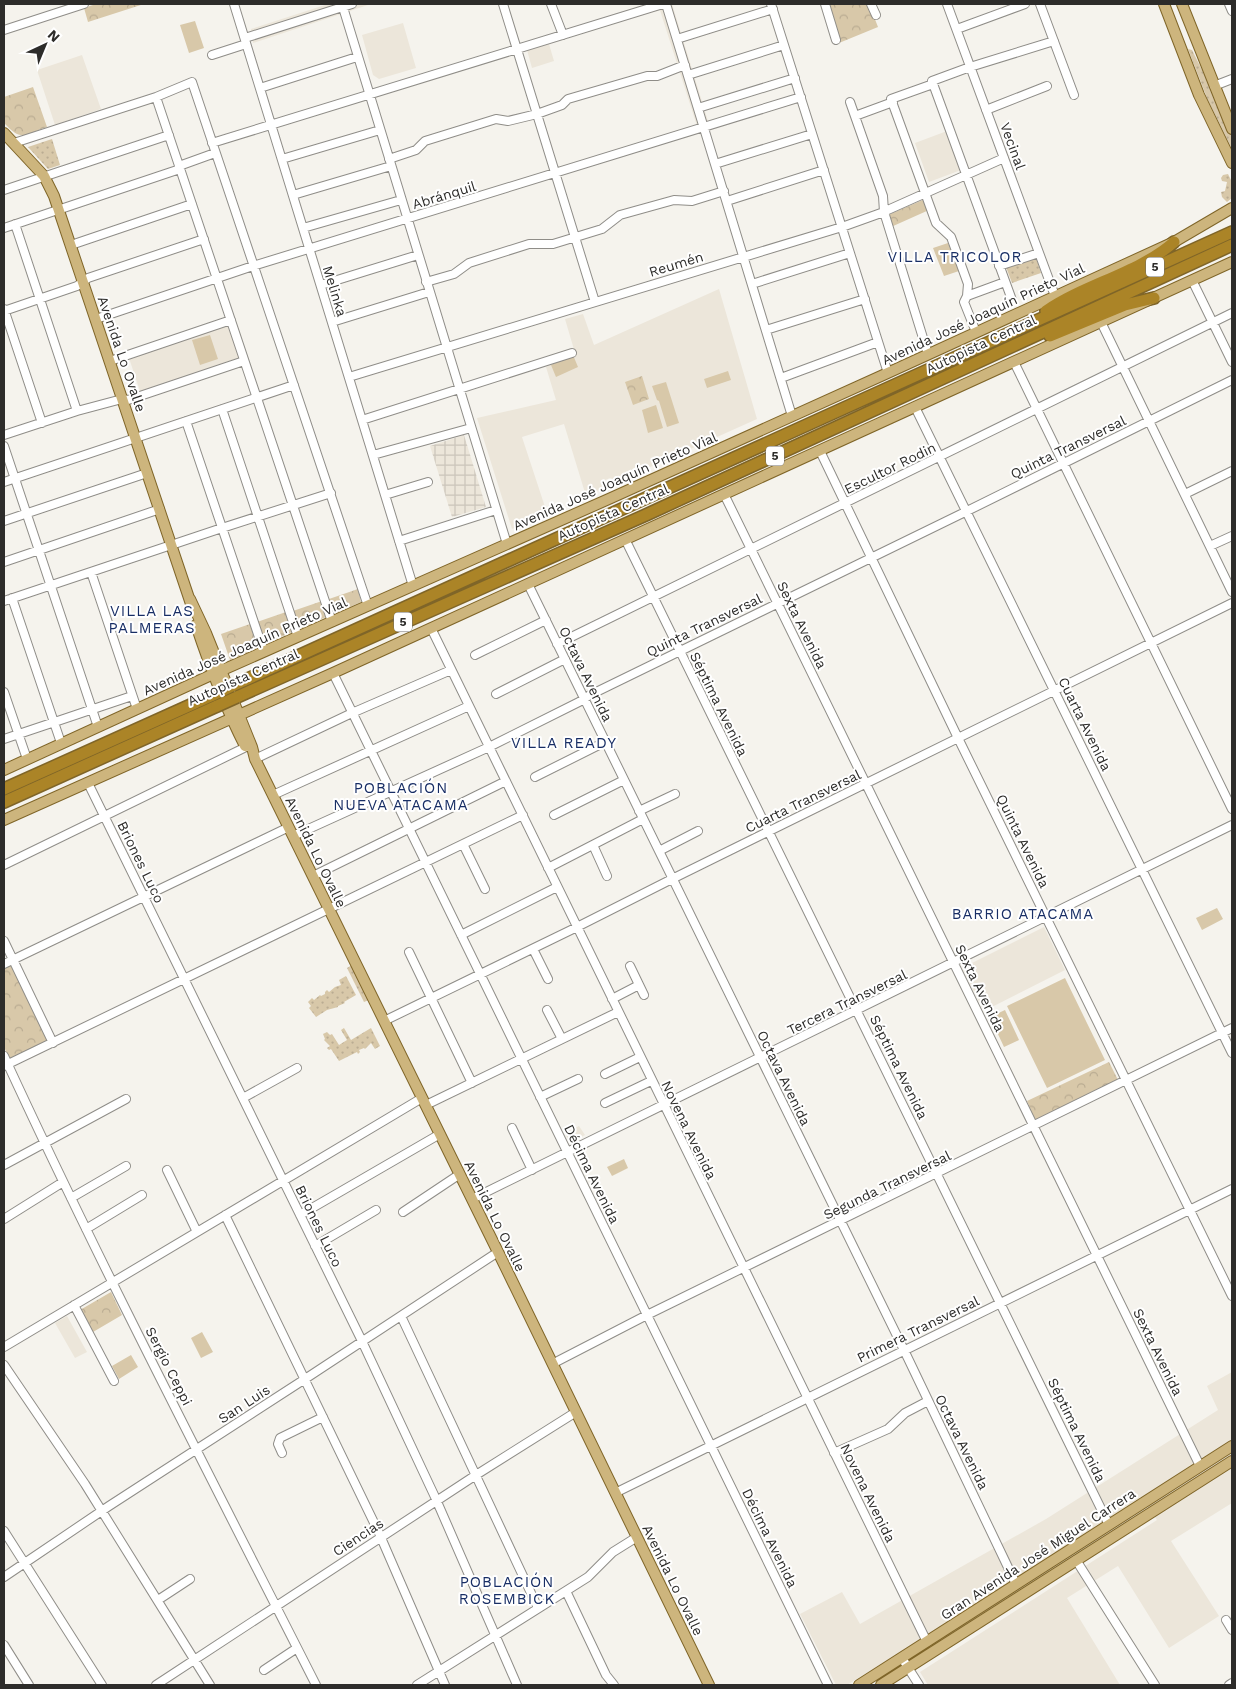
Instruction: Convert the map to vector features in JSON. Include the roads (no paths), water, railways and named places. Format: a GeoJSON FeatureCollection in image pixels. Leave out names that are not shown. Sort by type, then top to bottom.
{"type":"FeatureCollection","features":[{"type":"Feature","properties":{"kind":"highway","name":"Autopista Central"},"geometry":{"type":"LineString","coordinates":[[4,789],[235,691],[1232,232]]}},
{"type":"Feature","properties":{"kind":"highway"},"geometry":{"type":"LineString","coordinates":[[1025,326],[1062,301],[1146,261],[1174,242]]}},
{"type":"Feature","properties":{"kind":"highway","name":"Autopista Central"},"geometry":{"type":"LineString","coordinates":[[235,691],[648,514],[1232,245]]}},
{"type":"Feature","properties":{"kind":"highway"},"geometry":{"type":"LineString","coordinates":[[1014,345],[1060,333],[1126,305],[1154,298]]}},
{"type":"Feature","properties":{"kind":"highway","name":"Autopista Central"},"geometry":{"type":"LineString","coordinates":[[4,802],[215,700]]}},
{"type":"Feature","properties":{"kind":"main road"},"geometry":{"type":"LineString","coordinates":[[1164,4],[1199,95],[1232,163]]}},
{"type":"Feature","properties":{"kind":"main road"},"geometry":{"type":"LineString","coordinates":[[1182,4],[1231,124]]}},
{"type":"Feature","properties":{"kind":"main road","name":"Avenida Lo Ovalle"},"geometry":{"type":"LineString","coordinates":[[4,133],[44,176],[51,189],[190,599],[206,633],[217,673],[246,747],[255,759],[294,836],[709,1685]]}},
{"type":"Feature","properties":{"kind":"main road","name":"Avenida José Joaquín Prieto Vial"},"geometry":{"type":"LineString","coordinates":[[4,770],[888,373],[1174,242],[1232,208]]}},
{"type":"Feature","properties":{"kind":"main road"},"geometry":{"type":"LineString","coordinates":[[4,820],[333,673],[1232,262]]}},
{"type":"Feature","properties":{"kind":"main road","name":"Avenida Lo Ovalle"},"geometry":{"type":"LineString","coordinates":[[235,717],[252,747],[255,759]]}},
{"type":"Feature","properties":{"kind":"main road","name":"Gran Avenida José Miguel Carrera"},"geometry":{"type":"LineString","coordinates":[[859,1685],[1232,1446]]}},
{"type":"Feature","properties":{"kind":"main road","name":"Gran Avenida José Miguel Carrera"},"geometry":{"type":"LineString","coordinates":[[881,1685],[1232,1461]]}},
{"type":"Feature","properties":{"kind":"main road"},"geometry":{"type":"LineString","coordinates":[[1107,1541],[1109,1525]]}},
{"type":"Feature","properties":{"kind":"street"},"geometry":{"type":"LineString","coordinates":[[4,30],[68,6],[84,4]]}},
{"type":"Feature","properties":{"kind":"street","name":"Melinka"},"geometry":{"type":"LineString","coordinates":[[234,4],[413,586]]}},
{"type":"Feature","properties":{"kind":"street"},"geometry":{"type":"LineString","coordinates":[[212,54],[342,5],[352,4]]}},
{"type":"Feature","properties":{"kind":"street"},"geometry":{"type":"LineString","coordinates":[[503,4],[595,302]]}},
{"type":"Feature","properties":{"kind":"street"},"geometry":{"type":"LineString","coordinates":[[551,4],[563,35]]}},
{"type":"Feature","properties":{"kind":"street"},"geometry":{"type":"LineString","coordinates":[[212,142],[664,4],[688,74],[792,416]]}},
{"type":"Feature","properties":{"kind":"street"},"geometry":{"type":"LineString","coordinates":[[825,4],[836,40]]}},
{"type":"Feature","properties":{"kind":"street"},"geometry":{"type":"LineString","coordinates":[[872,4],[876,15]]}},
{"type":"Feature","properties":{"kind":"street","name":"Vecinal"},"geometry":{"type":"LineString","coordinates":[[947,4],[1055,296]]}},
{"type":"Feature","properties":{"kind":"street"},"geometry":{"type":"LineString","coordinates":[[957,29],[1025,4]]}},
{"type":"Feature","properties":{"kind":"street"},"geometry":{"type":"LineString","coordinates":[[1040,4],[1074,95]]}},
{"type":"Feature","properties":{"kind":"street"},"geometry":{"type":"LineString","coordinates":[[1230,4],[1232,11]]}},
{"type":"Feature","properties":{"kind":"street"},"geometry":{"type":"LineString","coordinates":[[342,5],[507,544]]}},
{"type":"Feature","properties":{"kind":"street"},"geometry":{"type":"LineString","coordinates":[[677,39],[772,6],[888,373]]}},
{"type":"Feature","properties":{"kind":"street"},"geometry":{"type":"LineString","coordinates":[[855,116],[970,67],[1054,41]]}},
{"type":"Feature","properties":{"kind":"street"},"geometry":{"type":"LineString","coordinates":[[688,74],[784,44]]}},
{"type":"Feature","properties":{"kind":"street"},"geometry":{"type":"LineString","coordinates":[[260,88],[358,57]]}},
{"type":"Feature","properties":{"kind":"street"},"geometry":{"type":"LineString","coordinates":[[293,195],[390,163],[416,150],[425,142],[496,119],[508,121],[537,114],[562,105],[568,99],[647,76],[657,76],[685,65]]}},
{"type":"Feature","properties":{"kind":"street"},"geometry":{"type":"LineString","coordinates":[[698,108],[795,78]]}},
{"type":"Feature","properties":{"kind":"street"},"geometry":{"type":"LineString","coordinates":[[1214,86],[1232,79]]}},
{"type":"Feature","properties":{"kind":"street"},"geometry":{"type":"LineString","coordinates":[[14,143],[156,96],[192,82],[368,606]]}},
{"type":"Feature","properties":{"kind":"street"},"geometry":{"type":"LineString","coordinates":[[932,83],[1012,300]]}},
{"type":"Feature","properties":{"kind":"street"},"geometry":{"type":"LineString","coordinates":[[986,110],[1047,86]]}},
{"type":"Feature","properties":{"kind":"street"},"geometry":{"type":"LineString","coordinates":[[156,96],[332,622]]}},
{"type":"Feature","properties":{"kind":"street","name":"Abránquil"},"geometry":{"type":"LineString","coordinates":[[96,319],[253,266],[801,97]]}},
{"type":"Feature","properties":{"kind":"street"},"geometry":{"type":"LineString","coordinates":[[892,100],[936,223],[951,237],[968,284],[967,296],[964,302],[976,332]]}},
{"type":"Feature","properties":{"kind":"street"},"geometry":{"type":"LineString","coordinates":[[850,102],[883,196],[884,212],[928,354]]}},
{"type":"Feature","properties":{"kind":"street"},"geometry":{"type":"LineString","coordinates":[[282,159],[380,130]]}},
{"type":"Feature","properties":{"kind":"street"},"geometry":{"type":"LineString","coordinates":[[715,164],[812,134]]}},
{"type":"Feature","properties":{"kind":"street"},"geometry":{"type":"LineString","coordinates":[[4,190],[169,135]]}},
{"type":"Feature","properties":{"kind":"street"},"geometry":{"type":"LineString","coordinates":[[4,228],[215,153]]}},
{"type":"Feature","properties":{"kind":"street","name":"Reumén"},"geometry":{"type":"LineString","coordinates":[[349,377],[842,227],[884,212],[1004,158]]}},
{"type":"Feature","properties":{"kind":"street"},"geometry":{"type":"LineString","coordinates":[[726,201],[824,170]]}},
{"type":"Feature","properties":{"kind":"street"},"geometry":{"type":"LineString","coordinates":[[426,282],[454,274],[469,263],[529,244],[550,245],[604,228],[620,215],[674,200],[692,200],[724,191]]}},
{"type":"Feature","properties":{"kind":"street"},"geometry":{"type":"LineString","coordinates":[[303,228],[401,200]]}},
{"type":"Feature","properties":{"kind":"street"},"geometry":{"type":"LineString","coordinates":[[71,245],[192,204]]}},
{"type":"Feature","properties":{"kind":"street"},"geometry":{"type":"LineString","coordinates":[[15,224],[77,411]]}},
{"type":"Feature","properties":{"kind":"street"},"geometry":{"type":"LineString","coordinates":[[42,423],[4,310],[77,286],[88,278],[204,239]]}},
{"type":"Feature","properties":{"kind":"street"},"geometry":{"type":"LineString","coordinates":[[752,284],[850,253]]}},
{"type":"Feature","properties":{"kind":"street"},"geometry":{"type":"LineString","coordinates":[[999,266],[1039,253]]}},
{"type":"Feature","properties":{"kind":"street"},"geometry":{"type":"LineString","coordinates":[[321,285],[418,255]]}},
{"type":"Feature","properties":{"kind":"street"},"geometry":{"type":"LineString","coordinates":[[1192,280],[1232,362]]}},
{"type":"Feature","properties":{"kind":"street"},"geometry":{"type":"LineString","coordinates":[[967,296],[1005,282]]}},
{"type":"Feature","properties":{"kind":"street"},"geometry":{"type":"LineString","coordinates":[[332,322],[429,292]]}},
{"type":"Feature","properties":{"kind":"street"},"geometry":{"type":"LineString","coordinates":[[766,330],[865,299]]}},
{"type":"Feature","properties":{"kind":"street","name":"Escultor Rodin"},"geometry":{"type":"LineString","coordinates":[[557,644],[1232,313]]}},
{"type":"Feature","properties":{"kind":"street"},"geometry":{"type":"LineString","coordinates":[[110,361],[231,320]]}},
{"type":"Feature","properties":{"kind":"street"},"geometry":{"type":"LineString","coordinates":[[1101,322],[1232,592]]}},
{"type":"Feature","properties":{"kind":"street"},"geometry":{"type":"LineString","coordinates":[[781,378],[878,342]]}},
{"type":"Feature","properties":{"kind":"street"},"geometry":{"type":"LineString","coordinates":[[362,420],[572,353]]}},
{"type":"Feature","properties":{"kind":"street"},"geometry":{"type":"LineString","coordinates":[[4,427],[4,436],[77,411],[122,399],[128,400],[244,361]]}},
{"type":"Feature","properties":{"kind":"street"},"geometry":{"type":"LineString","coordinates":[[1014,362],[1232,809]]}},
{"type":"Feature","properties":{"kind":"street","name":"Quinta Transversal"},"geometry":{"type":"LineString","coordinates":[[294,836],[489,747],[1232,380]]}},
{"type":"Feature","properties":{"kind":"street"},"geometry":{"type":"LineString","coordinates":[[4,482],[294,385]]}},
{"type":"Feature","properties":{"kind":"street","name":"Cuarta Avenida"},"geometry":{"type":"LineString","coordinates":[[915,407],[1232,1053]]}},
{"type":"Feature","properties":{"kind":"street"},"geometry":{"type":"LineString","coordinates":[[222,409],[298,637]]}},
{"type":"Feature","properties":{"kind":"street"},"geometry":{"type":"LineString","coordinates":[[186,421],[264,652]]}},
{"type":"Feature","properties":{"kind":"street"},"geometry":{"type":"LineString","coordinates":[[373,455],[471,428]]}},
{"type":"Feature","properties":{"kind":"street"},"geometry":{"type":"LineString","coordinates":[[4,446],[98,727]]}},
{"type":"Feature","properties":{"kind":"street","name":"Quinta Avenida"},"geometry":{"type":"LineString","coordinates":[[820,451],[958,738],[1232,1296]]}},
{"type":"Feature","properties":{"kind":"street"},"geometry":{"type":"LineString","coordinates":[[1185,494],[1232,471]]}},
{"type":"Feature","properties":{"kind":"street"},"geometry":{"type":"LineString","coordinates":[[4,521],[147,473]]}},
{"type":"Feature","properties":{"kind":"street"},"geometry":{"type":"LineString","coordinates":[[385,495],[428,482]]}},
{"type":"Feature","properties":{"kind":"street"},"geometry":{"type":"LineString","coordinates":[[4,601],[331,493]]}},
{"type":"Feature","properties":{"kind":"street","name":"Sexta Avenida"},"geometry":{"type":"LineString","coordinates":[[724,494],[1200,1466]]}},
{"type":"Feature","properties":{"kind":"street"},"geometry":{"type":"LineString","coordinates":[[4,562],[160,509]]}},
{"type":"Feature","properties":{"kind":"street"},"geometry":{"type":"LineString","coordinates":[[399,541],[496,510]]}},
{"type":"Feature","properties":{"kind":"street"},"geometry":{"type":"LineString","coordinates":[[1210,546],[1232,536]]}},
{"type":"Feature","properties":{"kind":"street","name":"Séptima Avenida"},"geometry":{"type":"LineString","coordinates":[[624,539],[1109,1525]]}},
{"type":"Feature","properties":{"kind":"street"},"geometry":{"type":"LineString","coordinates":[[91,572],[137,710]]}},
{"type":"Feature","properties":{"kind":"street","name":"Octava Avenida"},"geometry":{"type":"LineString","coordinates":[[528,584],[904,1350],[1016,1584]]}},
{"type":"Feature","properties":{"kind":"street"},"geometry":{"type":"LineString","coordinates":[[12,598],[61,743]]}},
{"type":"Feature","properties":{"kind":"street","name":"Cuarta Transversal"},"geometry":{"type":"LineString","coordinates":[[384,1021],[1232,603]]}},
{"type":"Feature","properties":{"kind":"street"},"geometry":{"type":"LineString","coordinates":[[475,655],[546,620]]}},
{"type":"Feature","properties":{"kind":"street","name":"Novena Avenida"},"geometry":{"type":"LineString","coordinates":[[431,628],[926,1642]]}},
{"type":"Feature","properties":{"kind":"street"},"geometry":{"type":"LineString","coordinates":[[496,694],[564,659]]}},
{"type":"Feature","properties":{"kind":"street"},"geometry":{"type":"LineString","coordinates":[[255,759],[352,713],[451,670]]}},
{"type":"Feature","properties":{"kind":"street","name":"Décima Avenida"},"geometry":{"type":"LineString","coordinates":[[333,673],[828,1685]]}},
{"type":"Feature","properties":{"kind":"street"},"geometry":{"type":"LineString","coordinates":[[4,692],[27,759]]}},
{"type":"Feature","properties":{"kind":"street","name":"Avenida José Joaquín Prieto Vial"},"geometry":{"type":"LineString","coordinates":[[4,739],[132,696]]}},
{"type":"Feature","properties":{"kind":"street"},"geometry":{"type":"LineString","coordinates":[[273,796],[469,706]]}},
{"type":"Feature","properties":{"kind":"street"},"geometry":{"type":"LineString","coordinates":[[535,777],[605,742]]}},
{"type":"Feature","properties":{"kind":"street"},"geometry":{"type":"LineString","coordinates":[[4,865],[246,747]]}},
{"type":"Feature","properties":{"kind":"street"},"geometry":{"type":"LineString","coordinates":[[554,815],[624,780]]}},
{"type":"Feature","properties":{"kind":"street"},"geometry":{"type":"LineString","coordinates":[[313,876],[506,781]]}},
{"type":"Feature","properties":{"kind":"street","name":"Briones Luco"},"geometry":{"type":"LineString","coordinates":[[88,783],[362,1342],[437,1501],[517,1685]]}},
{"type":"Feature","properties":{"kind":"street"},"geometry":{"type":"LineString","coordinates":[[639,811],[675,794]]}},
{"type":"Feature","properties":{"kind":"street"},"geometry":{"type":"LineString","coordinates":[[6,1065],[523,816]]}},
{"type":"Feature","properties":{"kind":"street"},"geometry":{"type":"LineString","coordinates":[[548,868],[643,819]]}},
{"type":"Feature","properties":{"kind":"street","name":"Tercera Transversal"},"geometry":{"type":"LineString","coordinates":[[472,1199],[1232,825]]}},
{"type":"Feature","properties":{"kind":"street"},"geometry":{"type":"LineString","coordinates":[[4,964],[289,827]]}},
{"type":"Feature","properties":{"kind":"street"},"geometry":{"type":"LineString","coordinates":[[659,851],[698,831]]}},
{"type":"Feature","properties":{"kind":"street"},"geometry":{"type":"LineString","coordinates":[[464,844],[485,889]]}},
{"type":"Feature","properties":{"kind":"street"},"geometry":{"type":"LineString","coordinates":[[593,845],[607,876]]}},
{"type":"Feature","properties":{"kind":"street"},"geometry":{"type":"LineString","coordinates":[[461,935],[557,887]]}},
{"type":"Feature","properties":{"kind":"street"},"geometry":{"type":"LineString","coordinates":[[4,941],[53,1042]]}},
{"type":"Feature","properties":{"kind":"street"},"geometry":{"type":"LineString","coordinates":[[533,949],[548,979]]}},
{"type":"Feature","properties":{"kind":"street"},"geometry":{"type":"LineString","coordinates":[[409,952],[472,1083]]}},
{"type":"Feature","properties":{"kind":"street"},"geometry":{"type":"LineString","coordinates":[[630,966],[644,995]]}},
{"type":"Feature","properties":{"kind":"street"},"geometry":{"type":"LineString","coordinates":[[612,999],[640,985]]}},
{"type":"Feature","properties":{"kind":"street"},"geometry":{"type":"LineString","coordinates":[[547,1010],[562,1039]]}},
{"type":"Feature","properties":{"kind":"street"},"geometry":{"type":"LineString","coordinates":[[4,1347],[283,1181],[424,1101],[472,1083],[618,1012]]}},
{"type":"Feature","properties":{"kind":"street","name":"Segunda Transversal"},"geometry":{"type":"LineString","coordinates":[[552,1364],[647,1315],[1232,1028]]}},
{"type":"Feature","properties":{"kind":"street","name":"Sergio Ceppi"},"geometry":{"type":"LineString","coordinates":[[4,1056],[6,1065],[86,1229],[316,1685]]}},
{"type":"Feature","properties":{"kind":"street"},"geometry":{"type":"LineString","coordinates":[[606,1074],[640,1057]]}},
{"type":"Feature","properties":{"kind":"street"},"geometry":{"type":"LineString","coordinates":[[243,1098],[297,1068]]}},
{"type":"Feature","properties":{"kind":"street"},"geometry":{"type":"LineString","coordinates":[[540,1097],[578,1078]]}},
{"type":"Feature","properties":{"kind":"street"},"geometry":{"type":"LineString","coordinates":[[605,1103],[651,1081]]}},
{"type":"Feature","properties":{"kind":"street"},"geometry":{"type":"LineString","coordinates":[[4,1165],[126,1099]]}},
{"type":"Feature","properties":{"kind":"street"},"geometry":{"type":"LineString","coordinates":[[512,1128],[532,1170]]}},
{"type":"Feature","properties":{"kind":"street"},"geometry":{"type":"LineString","coordinates":[[300,1215],[440,1134]]}},
{"type":"Feature","properties":{"kind":"street"},"geometry":{"type":"LineString","coordinates":[[71,1198],[126,1166]]}},
{"type":"Feature","properties":{"kind":"street"},"geometry":{"type":"LineString","coordinates":[[167,1170],[198,1232]]}},
{"type":"Feature","properties":{"kind":"street"},"geometry":{"type":"LineString","coordinates":[[403,1212],[460,1174]]}},
{"type":"Feature","properties":{"kind":"street"},"geometry":{"type":"LineString","coordinates":[[4,1219],[64,1182]]}},
{"type":"Feature","properties":{"kind":"street","name":"Primera Transversal"},"geometry":{"type":"LineString","coordinates":[[615,1493],[1232,1189]]}},
{"type":"Feature","properties":{"kind":"street"},"geometry":{"type":"LineString","coordinates":[[86,1229],[142,1195]]}},
{"type":"Feature","properties":{"kind":"street"},"geometry":{"type":"LineString","coordinates":[[315,1246],[376,1210]]}},
{"type":"Feature","properties":{"kind":"street"},"geometry":{"type":"LineString","coordinates":[[225,1215],[380,1537],[445,1685]]}},
{"type":"Feature","properties":{"kind":"street","name":"San Luis"},"geometry":{"type":"LineString","coordinates":[[4,1578],[102,1511],[498,1252]]}},
{"type":"Feature","properties":{"kind":"street"},"geometry":{"type":"LineString","coordinates":[[74,1305],[114,1381]]}},
{"type":"Feature","properties":{"kind":"street"},"geometry":{"type":"LineString","coordinates":[[402,1316],[538,1608]]}},
{"type":"Feature","properties":{"kind":"street"},"geometry":{"type":"LineString","coordinates":[[4,1365],[75,1468],[210,1685]]}},
{"type":"Feature","properties":{"kind":"street"},"geometry":{"type":"LineString","coordinates":[[834,1453],[888,1429],[906,1413],[928,1401]]}},
{"type":"Feature","properties":{"kind":"street","name":"Ciencias"},"geometry":{"type":"LineString","coordinates":[[156,1685],[380,1537],[576,1412]]}},
{"type":"Feature","properties":{"kind":"street"},"geometry":{"type":"LineString","coordinates":[[282,1453],[278,1444],[280,1438],[323,1417]]}},
{"type":"Feature","properties":{"kind":"street"},"geometry":{"type":"LineString","coordinates":[[4,1531],[102,1685]]}},
{"type":"Feature","properties":{"kind":"street"},"geometry":{"type":"LineString","coordinates":[[417,1685],[588,1577],[613,1552],[636,1536]]}},
{"type":"Feature","properties":{"kind":"street"},"geometry":{"type":"LineString","coordinates":[[1076,1560],[1155,1685]]}},
{"type":"Feature","properties":{"kind":"street"},"geometry":{"type":"LineString","coordinates":[[158,1600],[190,1579]]}},
{"type":"Feature","properties":{"kind":"street"},"geometry":{"type":"LineString","coordinates":[[566,1591],[606,1675],[614,1685]]}},
{"type":"Feature","properties":{"kind":"street"},"geometry":{"type":"LineString","coordinates":[[1226,1620],[1232,1630]]}},
{"type":"Feature","properties":{"kind":"street"},"geometry":{"type":"LineString","coordinates":[[4,1645],[29,1685]]}},
{"type":"Feature","properties":{"kind":"street"},"geometry":{"type":"LineString","coordinates":[[264,1670],[297,1648]]}},
{"type":"Feature","properties":{"kind":"street"},"geometry":{"type":"LineString","coordinates":[[902,1658],[919,1685]]}},
{"type":"Feature","properties":{"kind":"district","name":"VILLA TRICOLOR"},"geometry":{"type":"Point","coordinates":[955,257]}},
{"type":"Feature","properties":{"kind":"district","name":"VILLA LAS PALMERAS"},"geometry":{"type":"Point","coordinates":[152,620]}},
{"type":"Feature","properties":{"kind":"district","name":"VILLA READY"},"geometry":{"type":"Point","coordinates":[564,743]}},
{"type":"Feature","properties":{"kind":"district","name":"POBLACIÓN NUEVA ATACAMA"},"geometry":{"type":"Point","coordinates":[401,796]}},
{"type":"Feature","properties":{"kind":"district","name":"BARRIO ATACAMA"},"geometry":{"type":"Point","coordinates":[1023,914]}},
{"type":"Feature","properties":{"kind":"district","name":"POBLACIÓN ROSEMBICK"},"geometry":{"type":"Point","coordinates":[507,1590]}}]}
